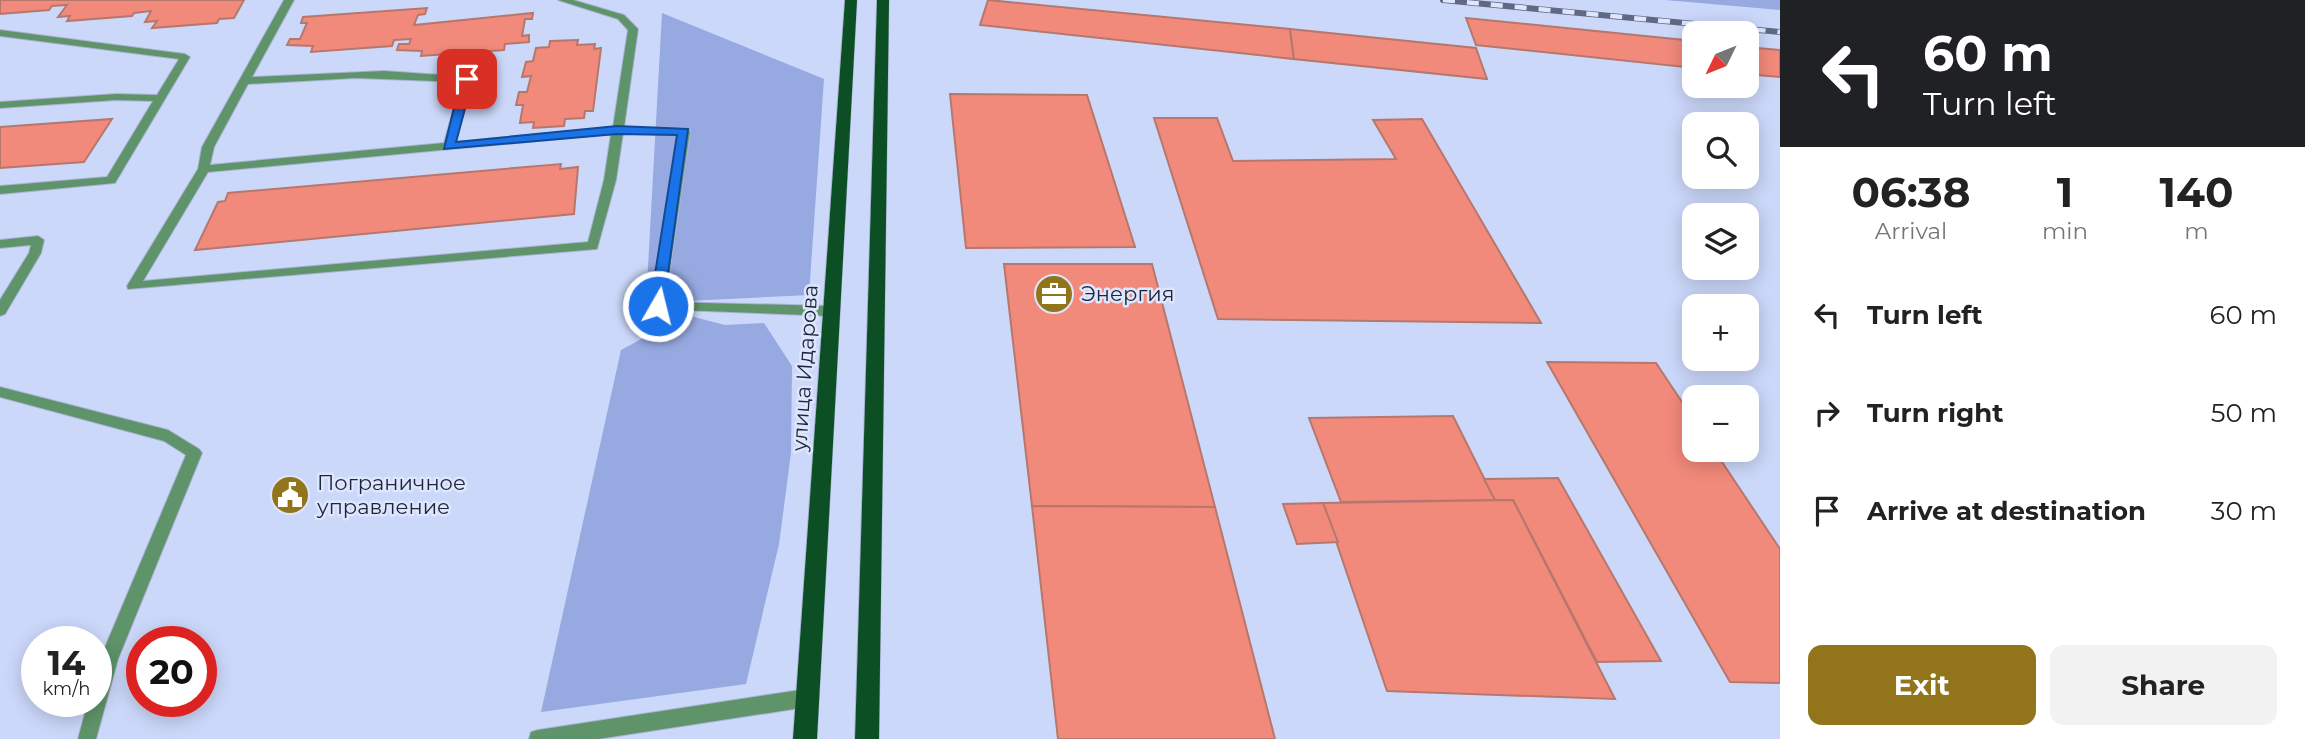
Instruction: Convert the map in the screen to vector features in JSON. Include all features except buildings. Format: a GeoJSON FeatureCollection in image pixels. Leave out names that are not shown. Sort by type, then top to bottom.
{"type":"FeatureCollection","features":[{"type":"Feature","properties":{"kind":"main road","name":"улица Идарова"},"geometry":{"type":"LineString","coordinates":[[805,739],[851,0]]}},
{"type":"Feature","properties":{"kind":"main road"},"geometry":{"type":"LineString","coordinates":[[867,739],[883,0]]}},
{"type":"Feature","properties":{"kind":"lane"},"geometry":{"type":"LineString","coordinates":[[289,0],[208,148],[204,169],[133,286],[593,246],[610,180],[633,29],[621,17],[563,0]]}},
{"type":"Feature","properties":{"kind":"lane"},"geometry":{"type":"LineString","coordinates":[[0,33],[185,57],[111,180],[0,190]]}},
{"type":"Feature","properties":{"kind":"lane"},"geometry":{"type":"LineString","coordinates":[[245,81],[408,72],[467,79],[449,146]]}},
{"type":"Feature","properties":{"kind":"lane"},"geometry":{"type":"LineString","coordinates":[[0,105],[116,97],[160,97]]}},
{"type":"Feature","properties":{"kind":"lane"},"geometry":{"type":"LineString","coordinates":[[204,169],[617,130],[684,131],[658,306],[831,311]]}},
{"type":"Feature","properties":{"kind":"lane"},"geometry":{"type":"LineString","coordinates":[[0,244],[38,240],[35,253],[0,312]]}},
{"type":"Feature","properties":{"kind":"lane"},"geometry":{"type":"LineString","coordinates":[[0,391],[168,436],[194,453],[109,659],[87,739]]}},
{"type":"Feature","properties":{"kind":"lane"},"geometry":{"type":"LineString","coordinates":[[538,739],[807,698]]}},
{"type":"Feature","properties":{"kind":"shaded area"},"geometry":{"type":"Polygon","coordinates":[[[1665,0],[1780,0],[1780,10],[1665,0]]]}},
{"type":"Feature","properties":{"kind":"shaded area"},"geometry":{"type":"Polygon","coordinates":[[[662,13],[824,79],[809,295],[646,303],[662,13]]]}},
{"type":"Feature","properties":{"kind":"shaded area"},"geometry":{"type":"Polygon","coordinates":[[[686,315],[725,325],[764,323],[792,366],[791,453],[779,544],[746,684],[541,712],[621,350],[686,315]]]}},
{"type":"Feature","properties":{"kind":"railway"},"geometry":{"type":"LineString","coordinates":[[1443,0],[1780,32]]}},
{"type":"Feature","properties":{"kind":"place","name":"Энергия"},"geometry":{"type":"Point","coordinates":[1054,294]}},
{"type":"Feature","properties":{"kind":"place","name":"Пограничное управление"},"geometry":{"type":"Point","coordinates":[290,495]}},
{"type":"Feature","properties":{"kind":"route"},"geometry":{"type":"LineString","coordinates":[[467,79],[449,146],[617,130],[684,131],[658,306]]}}]}
